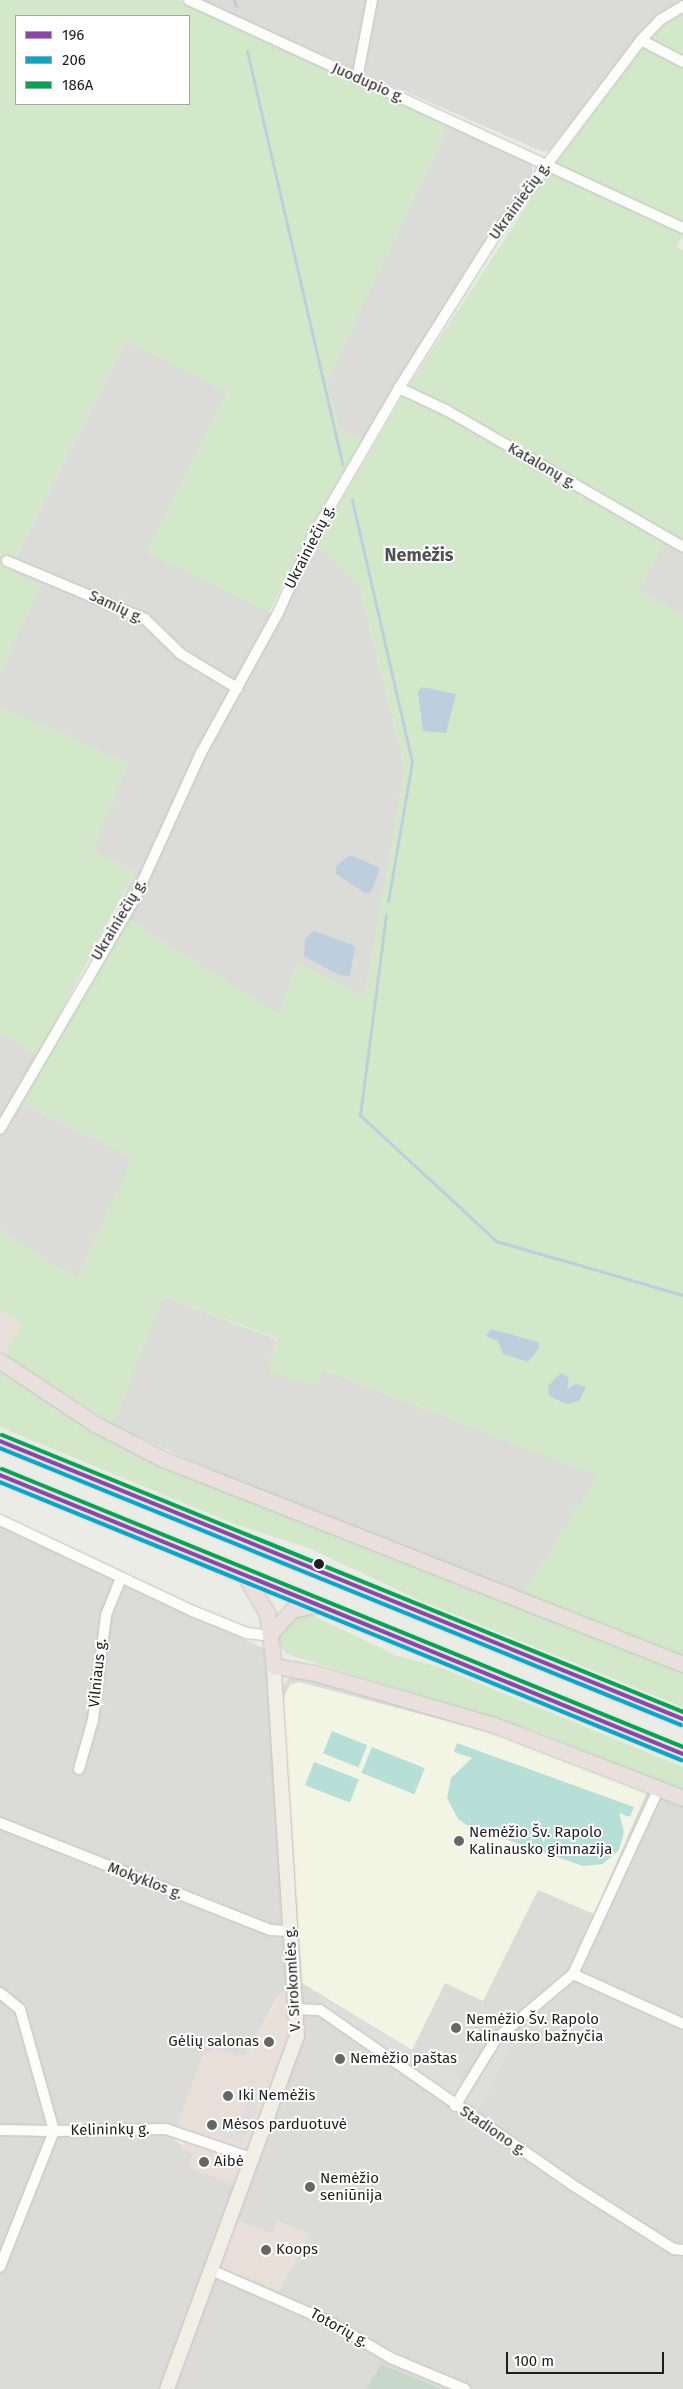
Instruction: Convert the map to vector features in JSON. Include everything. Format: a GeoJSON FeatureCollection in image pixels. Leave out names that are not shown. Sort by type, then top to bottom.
{"type":"FeatureCollection","features":[{"type":"Feature","properties":{"kind":"highway"},"geometry":{"type":"LineString","coordinates":[[0,1361],[95,1424],[163,1459],[683,1664]]}},
{"type":"Feature","properties":{"kind":"highway"},"geometry":{"type":"LineString","coordinates":[[0,1441],[683,1719]]}},
{"type":"Feature","properties":{"kind":"highway"},"geometry":{"type":"LineString","coordinates":[[0,1475],[683,1754]]}},
{"type":"Feature","properties":{"kind":"highway"},"geometry":{"type":"LineString","coordinates":[[244,1575],[262,1601],[272,1634],[274,1666],[315,1673],[494,1724],[683,1798]]}},
{"type":"Feature","properties":{"kind":"highway"},"geometry":{"type":"LineString","coordinates":[[272,1634],[292,1610],[319,1605]]}},
{"type":"Feature","properties":{"kind":"main road","name":"V. Sirokomlės g."},"geometry":{"type":"LineString","coordinates":[[167,2389],[294,2048],[298,2009],[274,1666]]}},
{"type":"Feature","properties":{"kind":"street","name":"Juodupio g."},"geometry":{"type":"LineString","coordinates":[[189,0],[357,78],[548,163],[683,228]]}},
{"type":"Feature","properties":{"kind":"street"},"geometry":{"type":"LineString","coordinates":[[357,78],[372,0]]}},
{"type":"Feature","properties":{"kind":"street","name":"Ukrainiečių g."},"geometry":{"type":"LineString","coordinates":[[0,1129],[134,900],[201,753],[238,688],[313,536],[399,388],[496,234],[548,163],[640,40],[660,20],[683,6]]}},
{"type":"Feature","properties":{"kind":"street"},"geometry":{"type":"LineString","coordinates":[[640,40],[683,62]]}},
{"type":"Feature","properties":{"kind":"street","name":"Katalonų g."},"geometry":{"type":"LineString","coordinates":[[399,388],[459,417],[683,547]]}},
{"type":"Feature","properties":{"kind":"street","name":"Samių g."},"geometry":{"type":"LineString","coordinates":[[7,561],[145,619],[181,654],[238,688]]}},
{"type":"Feature","properties":{"kind":"street"},"geometry":{"type":"LineString","coordinates":[[0,1520],[121,1578],[247,1633],[272,1634]]}},
{"type":"Feature","properties":{"kind":"street","name":"Vilniaus g."},"geometry":{"type":"LineString","coordinates":[[79,1769],[94,1720],[106,1615],[121,1578]]}},
{"type":"Feature","properties":{"kind":"street","name":"Stadiono g."},"geometry":{"type":"LineString","coordinates":[[659,1788],[573,1974],[496,2039],[455,2106],[571,2184],[674,2249],[683,2250]]}},
{"type":"Feature","properties":{"kind":"street","name":"Mokyklos g."},"geometry":{"type":"LineString","coordinates":[[0,1824],[270,1930],[292,1931]]}},
{"type":"Feature","properties":{"kind":"street"},"geometry":{"type":"LineString","coordinates":[[573,1974],[683,2024]]}},
{"type":"Feature","properties":{"kind":"street","name":"Kelininkų g."},"geometry":{"type":"LineString","coordinates":[[0,1993],[20,2009],[54,2131],[166,2129],[254,2159]]}},
{"type":"Feature","properties":{"kind":"street"},"geometry":{"type":"LineString","coordinates":[[298,2009],[320,2010],[455,2106]]}},
{"type":"Feature","properties":{"kind":"street"},"geometry":{"type":"LineString","coordinates":[[0,2130],[54,2131],[0,2268]]}},
{"type":"Feature","properties":{"kind":"street","name":"Totorių g."},"geometry":{"type":"LineString","coordinates":[[212,2270],[328,2321],[391,2358],[465,2389]]}},
{"type":"Feature","properties":{"kind":"shaded area"},"geometry":{"type":"Polygon","coordinates":[[[197,0],[683,1],[652,22],[550,150],[543,152],[197,0]]]}},
{"type":"Feature","properties":{"kind":"shaded area"},"geometry":{"type":"Polygon","coordinates":[[[449,125],[532,161],[532,174],[466,271],[363,440],[340,431],[326,382],[449,125]]]}},
{"type":"Feature","properties":{"kind":"shaded area"},"geometry":{"type":"Polygon","coordinates":[[[126,340],[227,393],[147,553],[279,617],[316,544],[360,588],[405,769],[365,995],[280,1015],[116,912],[135,871],[92,851],[128,763],[0,707],[0,672],[42,585],[9,571],[126,340]]]}},
{"type":"Feature","properties":{"kind":"shaded area"},"geometry":{"type":"Polygon","coordinates":[[[665,542],[683,551],[683,615],[638,591],[665,542]]]}},
{"type":"Feature","properties":{"kind":"shaded area"},"geometry":{"type":"Polygon","coordinates":[[[422,687],[456,694],[446,733],[423,731],[418,692],[422,687]]]}},
{"type":"Feature","properties":{"kind":"shaded area"},"geometry":{"type":"Polygon","coordinates":[[[350,855],[380,868],[371,892],[365,893],[336,874],[336,866],[350,855]]]}},
{"type":"Feature","properties":{"kind":"shaded area"},"geometry":{"type":"Polygon","coordinates":[[[314,931],[355,946],[350,976],[339,975],[304,956],[305,939],[314,931]]]}},
{"type":"Feature","properties":{"kind":"shaded area"},"geometry":{"type":"Polygon","coordinates":[[[0,1032],[38,1056],[13,1098],[133,1158],[77,1279],[0,1231],[0,1032]]]}},
{"type":"Feature","properties":{"kind":"shaded area"},"geometry":{"type":"Polygon","coordinates":[[[163,1296],[276,1339],[269,1372],[324,1370],[598,1476],[523,1593],[242,1484],[113,1425],[163,1296]]]}},
{"type":"Feature","properties":{"kind":"shaded area"},"geometry":{"type":"Polygon","coordinates":[[[0,1308],[22,1326],[8,1345],[8,1357],[0,1352],[0,1308]]]}},
{"type":"Feature","properties":{"kind":"shaded area"},"geometry":{"type":"Polygon","coordinates":[[[491,1329],[538,1342],[539,1348],[528,1362],[503,1354],[498,1341],[486,1336],[491,1329]]]}},
{"type":"Feature","properties":{"kind":"shaded area"},"geometry":{"type":"Polygon","coordinates":[[[561,1373],[569,1378],[567,1389],[576,1384],[586,1387],[579,1401],[567,1404],[549,1396],[548,1386],[561,1373]]]}},
{"type":"Feature","properties":{"kind":"shaded area"},"geometry":{"type":"Polygon","coordinates":[[[0,1525],[263,1648],[267,1669],[291,1990],[279,1994],[246,2055],[235,2056],[216,2048],[172,2138],[236,2186],[162,2389],[0,2389],[0,1525]]]}},
{"type":"Feature","properties":{"kind":"shaded area"},"geometry":{"type":"Polygon","coordinates":[[[301,1676],[501,1733],[683,1806],[683,2389],[441,2389],[381,2364],[366,2389],[172,2389],[219,2266],[279,2291],[309,2234],[278,2221],[272,2234],[236,2220],[303,2029],[283,1699],[283,1686],[289,1678],[301,1676]]]}},
{"type":"Feature","properties":{"kind":"shaded area","name":"Nemėžio Šv. Rapolo Kalinausko gimnazija"},"geometry":{"type":"Polygon","coordinates":[[[299,1682],[500,1735],[647,1792],[594,1914],[538,1890],[483,2001],[445,1983],[412,2050],[302,1983],[283,1699],[290,1685],[299,1682]]]}},
{"type":"Feature","properties":{"kind":"shaded area"},"geometry":{"type":"Polygon","coordinates":[[[332,1731],[367,1745],[358,1767],[323,1753],[332,1731]]]}},
{"type":"Feature","properties":{"kind":"shaded area"},"geometry":{"type":"Polygon","coordinates":[[[457,1743],[634,1807],[630,1817],[619,1813],[624,1832],[619,1850],[603,1864],[583,1866],[470,1827],[458,1819],[447,1798],[451,1778],[472,1758],[454,1752],[457,1743]]]}},
{"type":"Feature","properties":{"kind":"shaded area"},"geometry":{"type":"Polygon","coordinates":[[[372,1747],[425,1768],[414,1794],[362,1773],[372,1747]]]}},
{"type":"Feature","properties":{"kind":"shaded area"},"geometry":{"type":"Polygon","coordinates":[[[314,1762],[359,1779],[350,1803],[305,1785],[314,1762]]]}},
{"type":"Feature","properties":{"kind":"shaded area"},"geometry":{"type":"Polygon","coordinates":[[[291,1990],[292,2034],[236,2186],[188,2167],[193,2154],[182,2149],[184,2143],[172,2138],[203,2054],[216,2048],[235,2056],[246,2055],[280,1994],[291,1990]]]}},
{"type":"Feature","properties":{"kind":"shaded area"},"geometry":{"type":"Polygon","coordinates":[[[320,1996],[464,2080],[454,2100],[318,2003],[320,1996]]]}},
{"type":"Feature","properties":{"kind":"shaded area"},"geometry":{"type":"Polygon","coordinates":[[[504,2037],[514,2044],[479,2108],[466,2101],[504,2037]]]}},
{"type":"Feature","properties":{"kind":"shaded area"},"geometry":{"type":"Polygon","coordinates":[[[255,2085],[264,2089],[243,2144],[215,2134],[221,2116],[240,2123],[255,2085]]]}},
{"type":"Feature","properties":{"kind":"shaded area"},"geometry":{"type":"Polygon","coordinates":[[[236,2220],[272,2233],[278,2221],[309,2234],[279,2291],[219,2266],[236,2220]]]}},
{"type":"Feature","properties":{"kind":"shaded area"},"geometry":{"type":"Polygon","coordinates":[[[381,2364],[427,2383],[441,2389],[366,2389],[381,2364]]]}},
{"type":"Feature","properties":{"kind":"green space"},"geometry":{"type":"Polygon","coordinates":[[[0,0],[178,0],[449,125],[326,382],[340,431],[363,440],[310,528],[269,613],[147,553],[227,393],[126,340],[9,570],[42,585],[0,672],[0,0]]]}},
{"type":"Feature","properties":{"kind":"green space"},"geometry":{"type":"Polygon","coordinates":[[[683,11],[683,235],[677,247],[683,250],[683,551],[665,542],[638,591],[683,615],[683,1656],[523,1593],[597,1476],[325,1370],[315,1387],[269,1372],[276,1338],[163,1296],[113,1425],[8,1357],[8,1345],[22,1326],[0,1308],[0,1231],[77,1279],[133,1158],[22,1102],[128,920],[280,1014],[296,962],[365,995],[405,769],[360,588],[316,544],[413,379],[548,173],[656,30],[683,11]]]}},
{"type":"Feature","properties":{"kind":"green space"},"geometry":{"type":"Polygon","coordinates":[[[0,707],[129,763],[92,850],[135,871],[38,1056],[0,1032],[0,707]]]}},
{"type":"Feature","properties":{"kind":"green space"},"geometry":{"type":"Polygon","coordinates":[[[0,1371],[96,1433],[171,1470],[683,1672],[683,1707],[417,1599],[311,1549],[232,1523],[0,1427],[0,1371]]]}},
{"type":"Feature","properties":{"kind":"green space"},"geometry":{"type":"Polygon","coordinates":[[[308,1613],[395,1655],[439,1667],[683,1767],[683,1792],[535,1731],[287,1654],[280,1646],[278,1632],[286,1619],[308,1613]]]}},
{"type":"Feature","properties":{"kind":"waterway"},"geometry":{"type":"LineString","coordinates":[[234,0],[236,6]]}},
{"type":"Feature","properties":{"kind":"waterway"},"geometry":{"type":"LineString","coordinates":[[247,51],[342,464]]}},
{"type":"Feature","properties":{"kind":"waterway"},"geometry":{"type":"LineString","coordinates":[[352,500],[412,762],[388,901]]}},
{"type":"Feature","properties":{"kind":"waterway"},"geometry":{"type":"LineString","coordinates":[[386,915],[360,1115],[496,1241],[683,1295]]}},
{"type":"Feature","properties":{"kind":"transit line","name":"186A"},"geometry":{"type":"LineString","coordinates":[[2,1435],[683,1712]]}},
{"type":"Feature","properties":{"kind":"transit line","name":"196"},"geometry":{"type":"LineString","coordinates":[[0,1441],[683,1719]]}},
{"type":"Feature","properties":{"kind":"transit line","name":"206"},"geometry":{"type":"LineString","coordinates":[[0,1448],[681,1725]]}},
{"type":"Feature","properties":{"kind":"transit line","name":"186A"},"geometry":{"type":"LineString","coordinates":[[2,1469],[683,1747]]}},
{"type":"Feature","properties":{"kind":"transit line","name":"196"},"geometry":{"type":"LineString","coordinates":[[0,1475],[683,1754]]}},
{"type":"Feature","properties":{"kind":"transit line","name":"206"},"geometry":{"type":"LineString","coordinates":[[0,1482],[681,1760]]}},
{"type":"Feature","properties":{"kind":"place","name":"Nemėžio Šv. Rapolo Kalinausko gimnazija"},"geometry":{"type":"Point","coordinates":[459,1841]}},
{"type":"Feature","properties":{"kind":"place","name":"Nemėžio Šv. Rapolo Kalinausko bažnyčia"},"geometry":{"type":"Point","coordinates":[456,2028]}},
{"type":"Feature","properties":{"kind":"place","name":"Gėlių salonas"},"geometry":{"type":"Point","coordinates":[269,2042]}},
{"type":"Feature","properties":{"kind":"place","name":"Nemėžio paštas"},"geometry":{"type":"Point","coordinates":[340,2059]}},
{"type":"Feature","properties":{"kind":"place","name":"Iki Nemėžis"},"geometry":{"type":"Point","coordinates":[228,2096]}},
{"type":"Feature","properties":{"kind":"place","name":"Mėsos parduotuvė"},"geometry":{"type":"Point","coordinates":[212,2125]}},
{"type":"Feature","properties":{"kind":"place","name":"Aibė"},"geometry":{"type":"Point","coordinates":[204,2162]}},
{"type":"Feature","properties":{"kind":"place","name":"Nemėžio seniūnija"},"geometry":{"type":"Point","coordinates":[310,2187]}},
{"type":"Feature","properties":{"kind":"place","name":"Koops"},"geometry":{"type":"Point","coordinates":[266,2250]}},
{"type":"Feature","properties":{"kind":"district","name":"Nemėžis"},"geometry":{"type":"Point","coordinates":[419,555]}}]}
